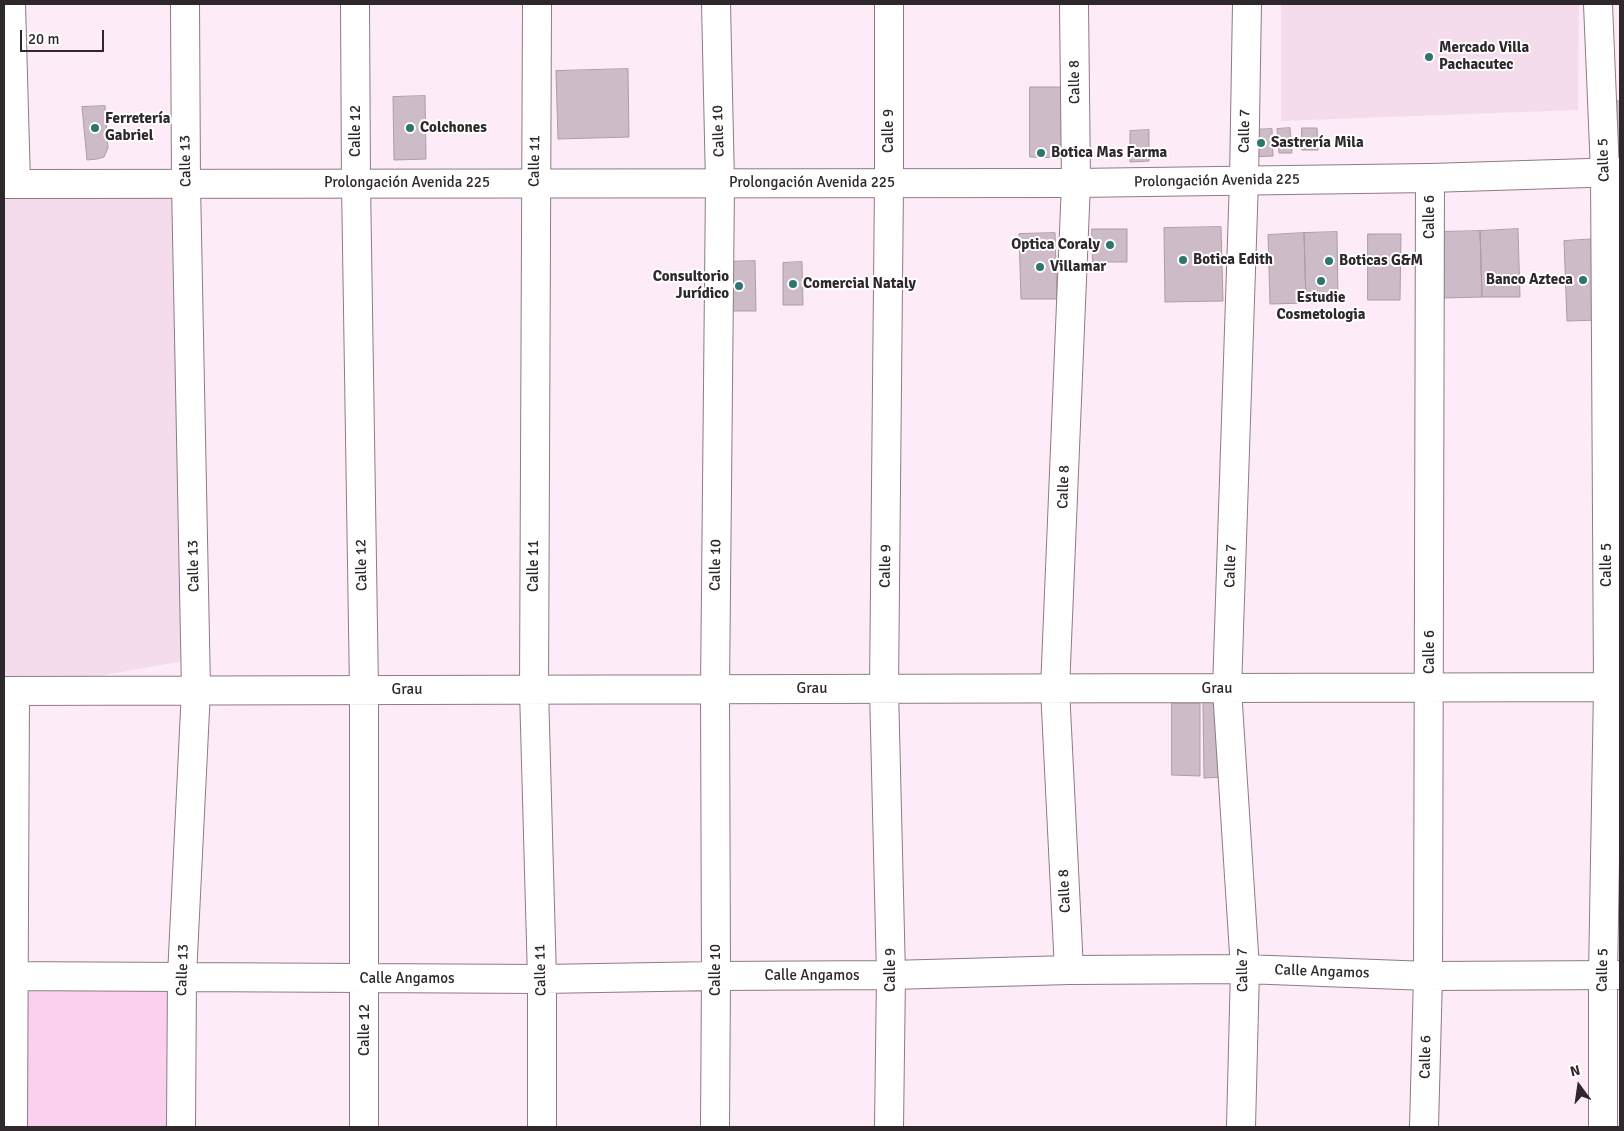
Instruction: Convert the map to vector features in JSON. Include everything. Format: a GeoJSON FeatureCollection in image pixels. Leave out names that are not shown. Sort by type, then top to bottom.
{"type":"FeatureCollection","features":[{"type":"Feature","properties":{"kind":"street"},"geometry":{"type":"LineString","coordinates":[[10,184],[11,4]]}},
{"type":"Feature","properties":{"kind":"street","name":"Calle 13"},"geometry":{"type":"LineString","coordinates":[[181,1127],[182,976],[196,690],[186,184],[185,4]]}},
{"type":"Feature","properties":{"kind":"street","name":"Calle 12"},"geometry":{"type":"LineString","coordinates":[[355,4],[364,690],[364,1127]]}},
{"type":"Feature","properties":{"kind":"street","name":"Calle 11"},"geometry":{"type":"LineString","coordinates":[[537,4],[534,690],[542,979],[542,1127]]}},
{"type":"Feature","properties":{"kind":"street","name":"Calle 10"},"geometry":{"type":"LineString","coordinates":[[715,1127],[715,689],[720,183],[716,4]]}},
{"type":"Feature","properties":{"kind":"street","name":"Calle 9"},"geometry":{"type":"LineString","coordinates":[[888,4],[890,183],[884,689],[892,975],[889,1127]]}},
{"type":"Feature","properties":{"kind":"street","name":"Calle 8"},"geometry":{"type":"LineString","coordinates":[[1069,970],[1055,689],[1076,183],[1074,4]]}},
{"type":"Feature","properties":{"kind":"street","name":"Calle 7"},"geometry":{"type":"LineString","coordinates":[[1241,1127],[1245,969],[1227,689],[1244,180],[1247,4]]}},
{"type":"Feature","properties":{"kind":"street","name":"Calle 5"},"geometry":{"type":"LineString","coordinates":[[1598,4],[1612,172],[1614,688],[1612,976],[1602,1127]]}},
{"type":"Feature","properties":{"kind":"street","name":"Prolongación Avenida 225"},"geometry":{"type":"LineString","coordinates":[[10,184],[1076,183],[1430,178],[1612,172]]}},
{"type":"Feature","properties":{"kind":"street","name":"Calle 6"},"geometry":{"type":"LineString","coordinates":[[1424,1127],[1428,976],[1430,688],[1430,178]]}},
{"type":"Feature","properties":{"kind":"street","name":"Grau"},"geometry":{"type":"LineString","coordinates":[[9,691],[1614,688]]}},
{"type":"Feature","properties":{"kind":"street"},"geometry":{"type":"LineString","coordinates":[[9,691],[9,976],[13,1127]]}},
{"type":"Feature","properties":{"kind":"street","name":"Calle Angamos"},"geometry":{"type":"LineString","coordinates":[[9,976],[542,979],[892,975],[1069,970],[1245,969],[1428,976],[1612,976]]}},
{"type":"Feature","properties":{"kind":"shaded area","name":"Mercado Villa Pachacutec"},"geometry":{"type":"Polygon","coordinates":[[[1281,4],[1579,4],[1578,110],[1281,121],[1281,4]]]}},
{"type":"Feature","properties":{"kind":"shaded area"},"geometry":{"type":"Polygon","coordinates":[[[174,192],[184,661],[15,691],[4,689],[4,194],[174,192]]]}},
{"type":"Feature","properties":{"kind":"shaded area"},"geometry":{"type":"Polygon","coordinates":[[[19,986],[170,986],[172,1127],[20,1127],[19,986]]]}},
{"type":"Feature","properties":{"kind":"building"},"geometry":{"type":"Polygon","coordinates":[[[628,69],[629,137],[558,139],[556,71],[628,69]]]}},
{"type":"Feature","properties":{"kind":"building"},"geometry":{"type":"Polygon","coordinates":[[[1030,87],[1065,87],[1065,158],[1030,157],[1030,87]]]}},
{"type":"Feature","properties":{"kind":"building","name":"Colchones"},"geometry":{"type":"Polygon","coordinates":[[[425,96],[426,159],[394,160],[393,97],[425,96]]]}},
{"type":"Feature","properties":{"kind":"building"},"geometry":{"type":"Polygon","coordinates":[[[1611,101],[1620,101],[1620,158],[1613,158],[1611,101]]]}},
{"type":"Feature","properties":{"kind":"building","name":"Ferretería Gabriel"},"geometry":{"type":"Polygon","coordinates":[[[105,106],[108,148],[104,157],[87,160],[82,107],[105,106]]]}},
{"type":"Feature","properties":{"kind":"building"},"geometry":{"type":"Polygon","coordinates":[[[1290,128],[1292,153],[1279,153],[1277,129],[1290,128]]]}},
{"type":"Feature","properties":{"kind":"building"},"geometry":{"type":"Polygon","coordinates":[[[1302,128],[1317,128],[1318,150],[1302,150],[1302,128]]]}},
{"type":"Feature","properties":{"kind":"building","name":"Sastrería Mila"},"geometry":{"type":"Polygon","coordinates":[[[1272,129],[1273,156],[1251,157],[1250,130],[1272,129]]]}},
{"type":"Feature","properties":{"kind":"building"},"geometry":{"type":"Polygon","coordinates":[[[1149,130],[1149,161],[1130,162],[1130,131],[1149,130]]]}},
{"type":"Feature","properties":{"kind":"building"},"geometry":{"type":"Polygon","coordinates":[[[1221,227],[1223,301],[1165,302],[1164,228],[1221,227]]]}},
{"type":"Feature","properties":{"kind":"building","name":"Optica Coraly"},"geometry":{"type":"Polygon","coordinates":[[[1092,229],[1127,229],[1127,262],[1093,262],[1092,229]]]}},
{"type":"Feature","properties":{"kind":"building"},"geometry":{"type":"Polygon","coordinates":[[[1518,229],[1520,297],[1482,297],[1480,231],[1518,229]]]}},
{"type":"Feature","properties":{"kind":"building"},"geometry":{"type":"Polygon","coordinates":[[[1480,231],[1482,297],[1443,298],[1441,232],[1480,231]]]}},
{"type":"Feature","properties":{"kind":"building"},"geometry":{"type":"Polygon","coordinates":[[[1337,232],[1338,301],[1306,303],[1304,233],[1337,232]]]}},
{"type":"Feature","properties":{"kind":"building"},"geometry":{"type":"Polygon","coordinates":[[[1055,233],[1057,299],[1021,299],[1019,234],[1055,233]]]}},
{"type":"Feature","properties":{"kind":"building"},"geometry":{"type":"Polygon","coordinates":[[[1304,233],[1306,303],[1270,304],[1268,235],[1304,233]]]}},
{"type":"Feature","properties":{"kind":"building"},"geometry":{"type":"Polygon","coordinates":[[[1368,234],[1401,234],[1400,300],[1368,300],[1368,234]]]}},
{"type":"Feature","properties":{"kind":"building","name":"Banco Azteca"},"geometry":{"type":"Polygon","coordinates":[[[1598,239],[1601,320],[1567,321],[1564,241],[1598,239]]]}},
{"type":"Feature","properties":{"kind":"building","name":"Consultorio Jurídico"},"geometry":{"type":"Polygon","coordinates":[[[755,261],[756,311],[724,311],[723,262],[755,261]]]}},
{"type":"Feature","properties":{"kind":"building","name":"Comercial Nataly"},"geometry":{"type":"Polygon","coordinates":[[[802,262],[803,305],[783,305],[783,263],[802,262]]]}},
{"type":"Feature","properties":{"kind":"building"},"geometry":{"type":"Polygon","coordinates":[[[1226,702],[1228,777],[1204,778],[1203,703],[1226,702]]]}},
{"type":"Feature","properties":{"kind":"building"},"geometry":{"type":"Polygon","coordinates":[[[1172,703],[1200,703],[1200,776],[1172,775],[1172,703]]]}},
{"type":"Feature","properties":{"kind":"place","name":"Mercado Villa Pachacutec"},"geometry":{"type":"Point","coordinates":[1429,57]}},
{"type":"Feature","properties":{"kind":"place","name":"Ferretería Gabriel"},"geometry":{"type":"Point","coordinates":[95,128]}},
{"type":"Feature","properties":{"kind":"place","name":"Colchones"},"geometry":{"type":"Point","coordinates":[410,128]}},
{"type":"Feature","properties":{"kind":"place","name":"Sastrería Mila"},"geometry":{"type":"Point","coordinates":[1261,143]}},
{"type":"Feature","properties":{"kind":"place","name":"Botica Mas Farma"},"geometry":{"type":"Point","coordinates":[1041,153]}},
{"type":"Feature","properties":{"kind":"place","name":"Optica Coraly"},"geometry":{"type":"Point","coordinates":[1110,245]}},
{"type":"Feature","properties":{"kind":"place","name":"Botica Edith"},"geometry":{"type":"Point","coordinates":[1183,260]}},
{"type":"Feature","properties":{"kind":"place","name":"Boticas G&M"},"geometry":{"type":"Point","coordinates":[1329,261]}},
{"type":"Feature","properties":{"kind":"place","name":"Villamar"},"geometry":{"type":"Point","coordinates":[1040,267]}},
{"type":"Feature","properties":{"kind":"place","name":"Banco Azteca"},"geometry":{"type":"Point","coordinates":[1583,280]}},
{"type":"Feature","properties":{"kind":"place","name":"Estudie Cosmetologia"},"geometry":{"type":"Point","coordinates":[1321,281]}},
{"type":"Feature","properties":{"kind":"place","name":"Comercial Nataly"},"geometry":{"type":"Point","coordinates":[793,284]}},
{"type":"Feature","properties":{"kind":"place","name":"Consultorio Jurídico"},"geometry":{"type":"Point","coordinates":[739,286]}}]}
